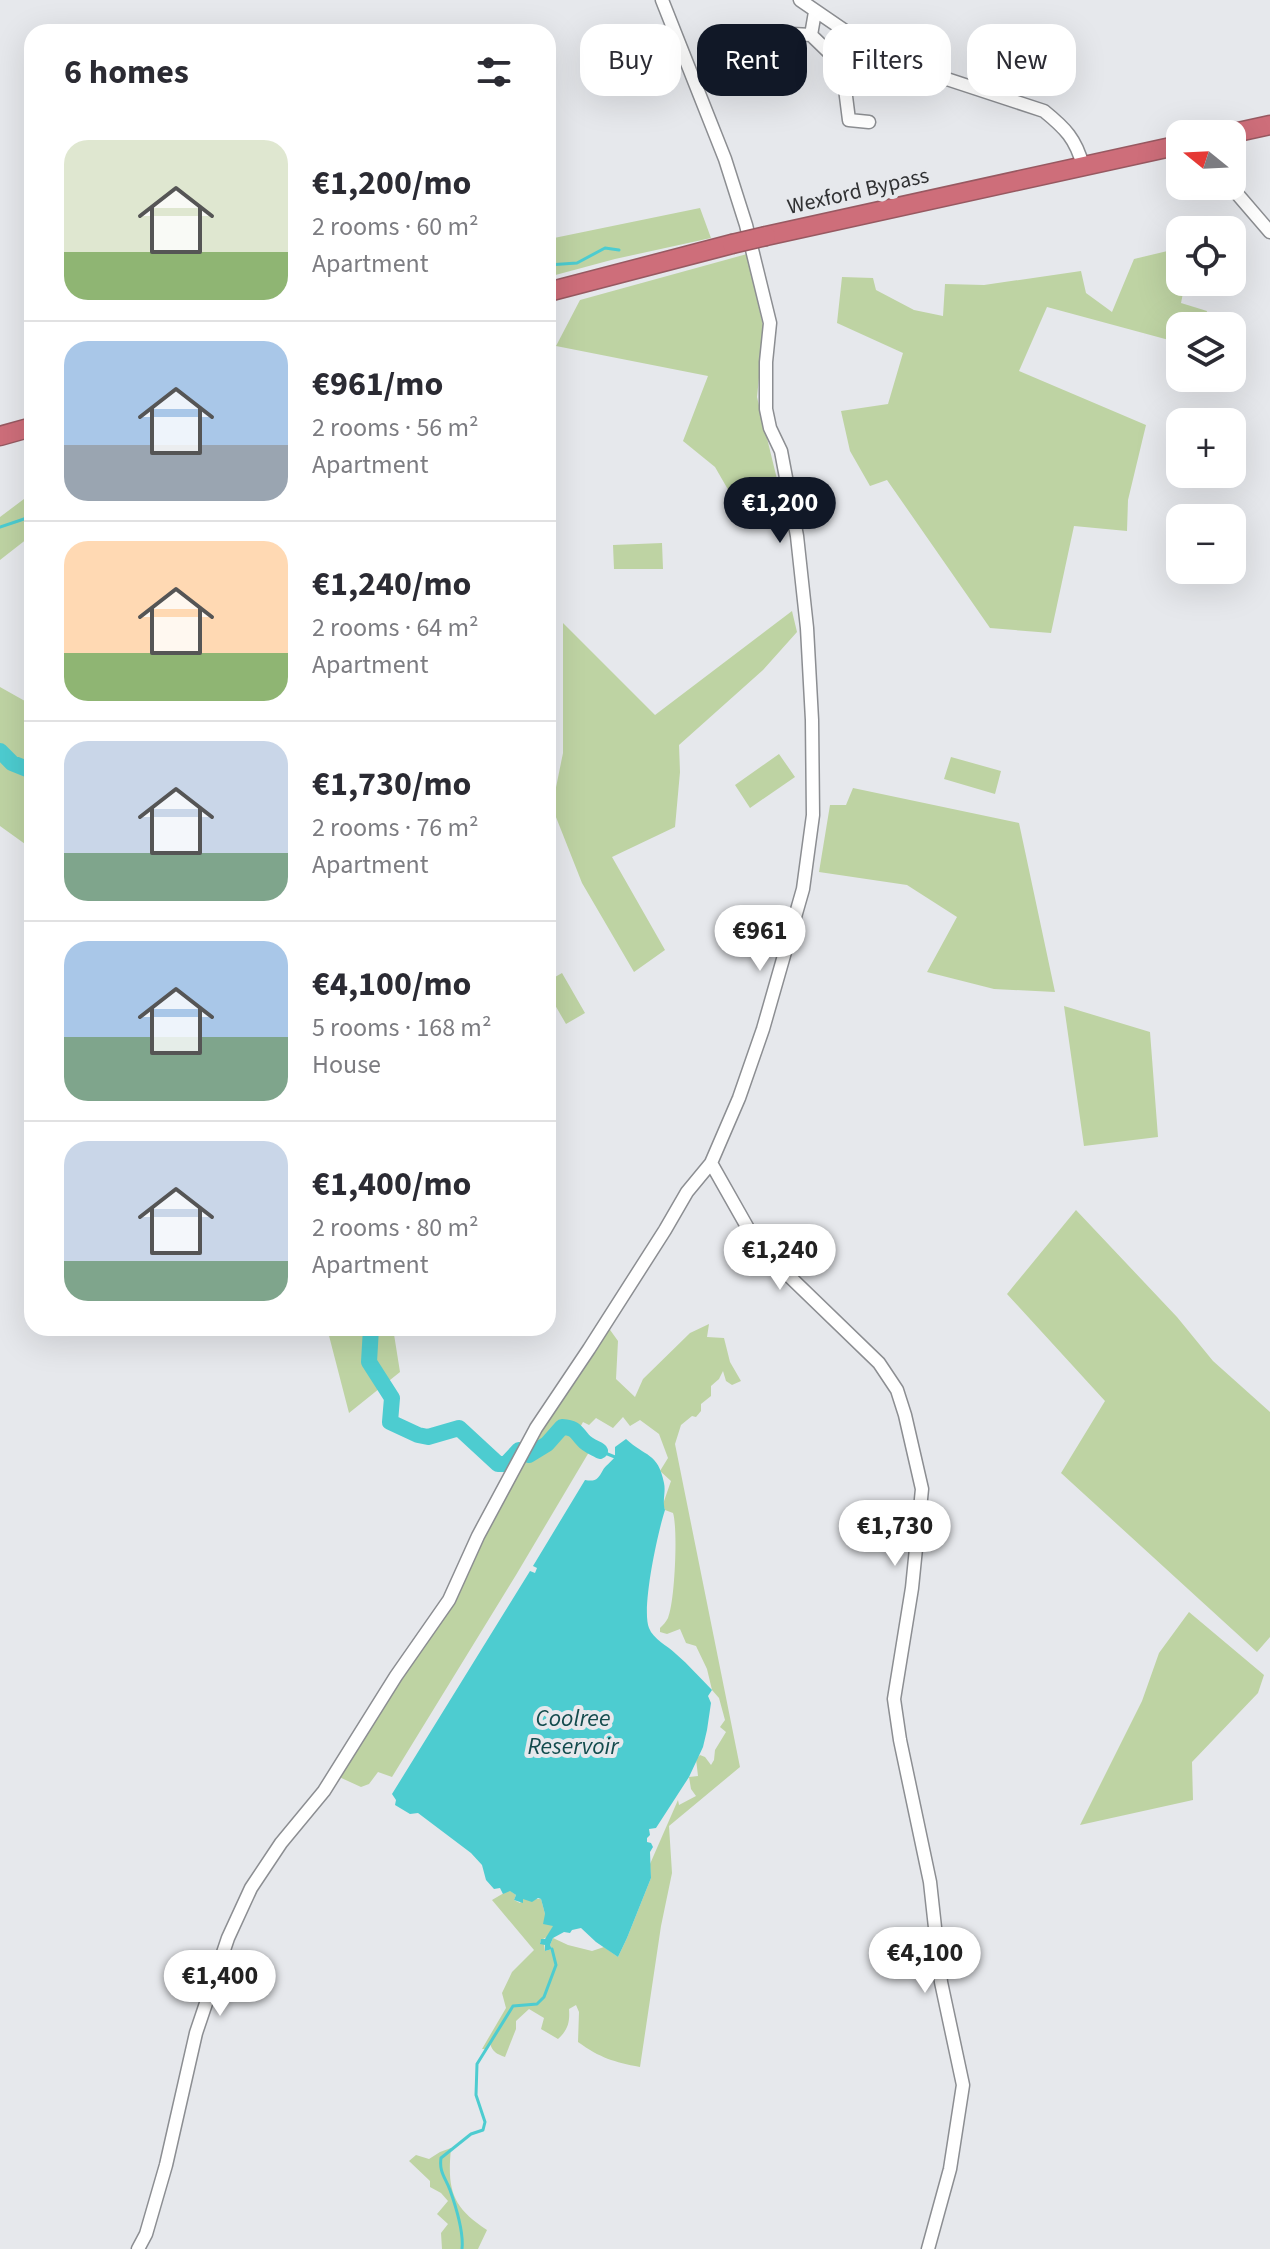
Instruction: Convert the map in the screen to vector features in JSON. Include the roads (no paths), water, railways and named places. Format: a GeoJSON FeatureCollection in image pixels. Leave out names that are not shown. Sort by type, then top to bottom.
{"type":"FeatureCollection","features":[{"type":"Feature","properties":{"kind":"highway"},"geometry":{"type":"LineString","coordinates":[[1246,130],[1270,125]]}},
{"type":"Feature","properties":{"kind":"highway","name":"Wexford Bypass"},"geometry":{"type":"LineString","coordinates":[[556,290],[766,236],[1166,148]]}},
{"type":"Feature","properties":{"kind":"highway"},"geometry":{"type":"LineString","coordinates":[[0,436],[24,429]]}},
{"type":"Feature","properties":{"kind":"street"},"geometry":{"type":"LineString","coordinates":[[138,2249],[146,2234],[166,2165],[196,2033],[228,1938],[251,1888],[281,1843],[324,1791],[396,1676],[449,1600],[478,1536],[536,1428],[687,1192],[711,1163],[739,1098],[763,1029],[803,889],[813,815],[807,628],[797,536],[781,451],[770,428],[766,409],[770,323],[746,225],[725,159],[662,0]]}},
{"type":"Feature","properties":{"kind":"street"},"geometry":{"type":"LineString","coordinates":[[800,0],[886,59],[1044,111],[1065,128],[1078,148],[1083,166]]}},
{"type":"Feature","properties":{"kind":"street"},"geometry":{"type":"LineString","coordinates":[[811,35],[815,12]]}},
{"type":"Feature","properties":{"kind":"street"},"geometry":{"type":"LineString","coordinates":[[807,35],[811,35],[842,65],[849,120],[869,122]]}},
{"type":"Feature","properties":{"kind":"street"},"geometry":{"type":"LineString","coordinates":[[1242,200],[1270,232]]}},
{"type":"Feature","properties":{"kind":"street"},"geometry":{"type":"LineString","coordinates":[[711,1163],[758,1246],[879,1363],[897,1390],[922,1489],[912,1588],[894,1699],[930,1882],[941,1982],[963,2085],[950,2169],[928,2249]]}},
{"type":"Feature","properties":{"kind":"water","name":"Coolree Reservoir"},"geometry":{"type":"Polygon","coordinates":[[[626,1439],[654,1460],[664,1486],[665,1510],[647,1604],[649,1628],[712,1690],[708,1696],[711,1703],[707,1730],[689,1777],[656,1828],[649,1829],[647,1842],[653,1847],[650,1852],[651,1878],[618,1957],[581,1928],[553,1938],[552,1949],[545,1951],[545,1945],[540,1944],[541,1939],[545,1939],[553,1926],[543,1924],[545,1914],[541,1899],[532,1902],[523,1899],[523,1903],[514,1900],[516,1895],[510,1891],[503,1894],[500,1888],[494,1889],[486,1880],[482,1865],[471,1853],[418,1813],[410,1814],[395,1805],[392,1794],[530,1571],[535,1573],[537,1568],[533,1566],[585,1480],[598,1478],[615,1457],[615,1447],[626,1439]]]}},
{"type":"Feature","properties":{"kind":"waterway"},"geometry":{"type":"LineString","coordinates":[[556,264],[577,263],[605,248],[619,250]]}},
{"type":"Feature","properties":{"kind":"waterway"},"geometry":{"type":"LineString","coordinates":[[0,527],[24,519]]}},
{"type":"Feature","properties":{"kind":"waterway"},"geometry":{"type":"LineString","coordinates":[[0,751],[12,763],[24,768]]}},
{"type":"Feature","properties":{"kind":"waterway"},"geometry":{"type":"LineString","coordinates":[[371,1336],[369,1362],[392,1398],[390,1422],[428,1437],[459,1428],[498,1464],[506,1464],[519,1450]]}},
{"type":"Feature","properties":{"kind":"waterway"},"geometry":{"type":"LineString","coordinates":[[529,1455],[547,1444],[562,1427],[573,1429],[600,1451]]}},
{"type":"Feature","properties":{"kind":"waterway"},"geometry":{"type":"LineString","coordinates":[[600,1451],[615,1457]]}},
{"type":"Feature","properties":{"kind":"waterway"},"geometry":{"type":"LineString","coordinates":[[462,2249],[459,2219],[442,2171],[441,2158],[471,2134],[483,2130],[485,2122],[476,2095],[477,2064],[513,2006],[537,2004],[544,1997],[556,1965],[552,1949]]}}]}
